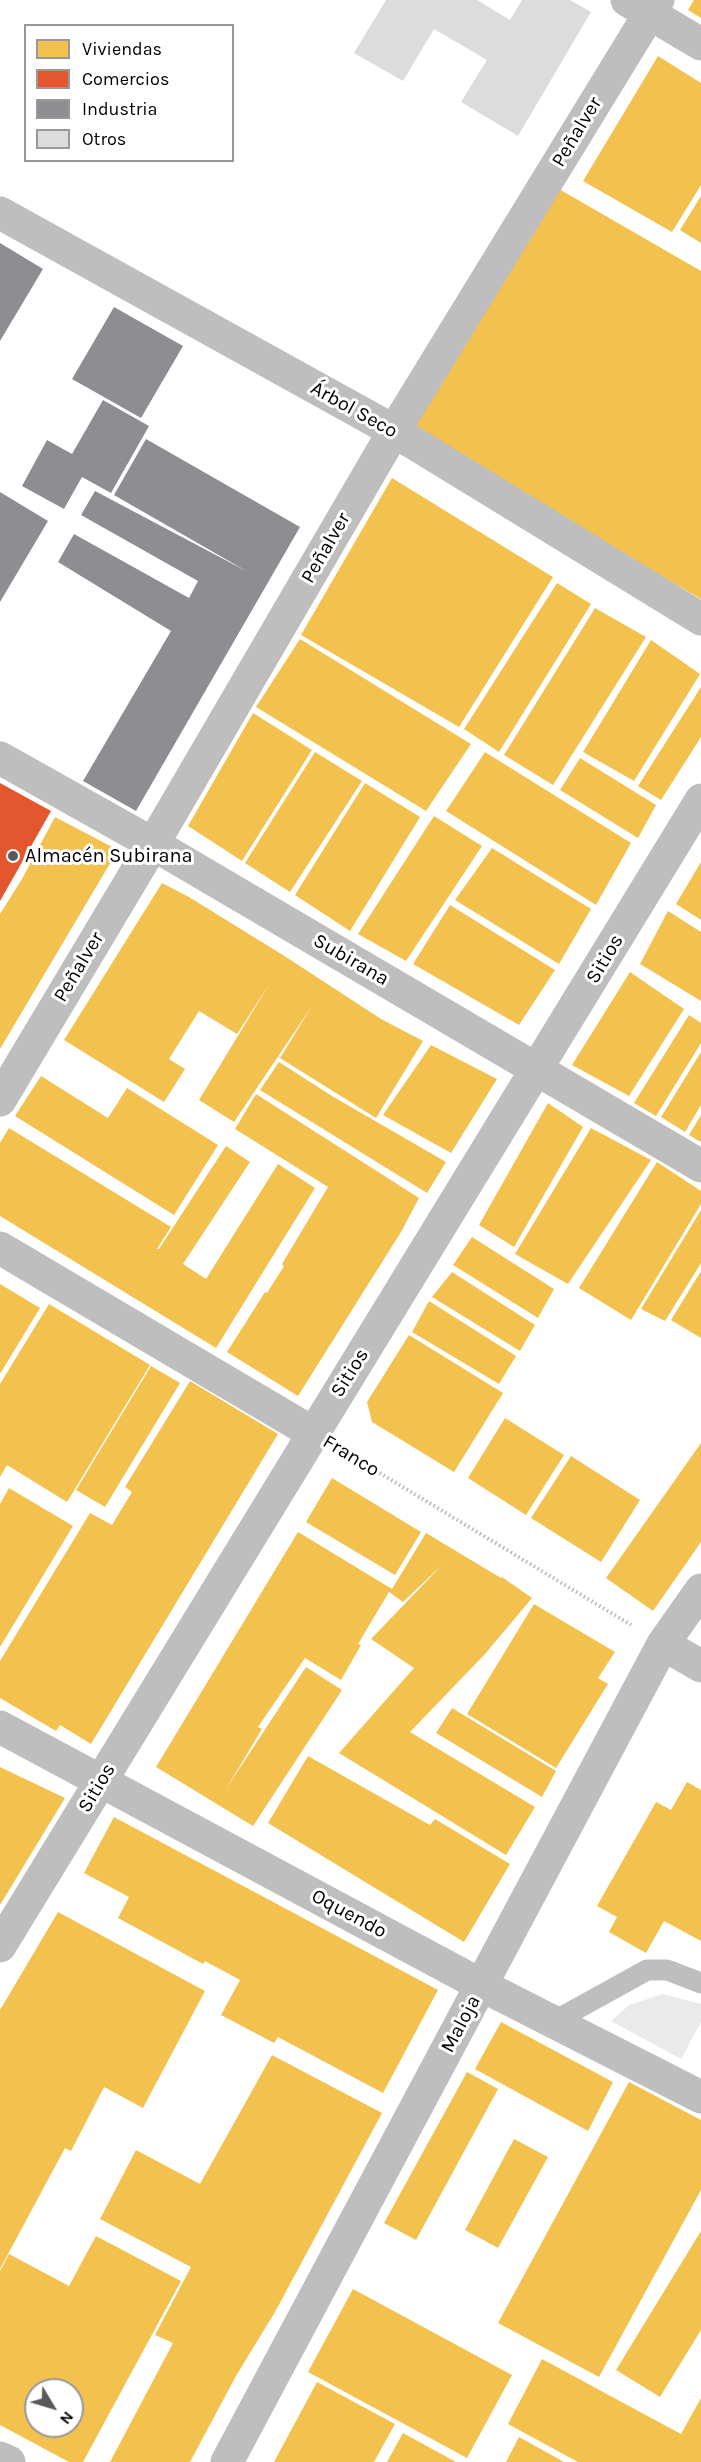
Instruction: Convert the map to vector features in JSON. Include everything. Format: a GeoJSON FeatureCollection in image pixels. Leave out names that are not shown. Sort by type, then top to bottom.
{"type":"FeatureCollection","features":[{"type":"Feature","properties":{"kind":"street"},"geometry":{"type":"LineString","coordinates":[[645,4],[701,44]]}},
{"type":"Feature","properties":{"kind":"street","name":"Peñalver"},"geometry":{"type":"LineString","coordinates":[[0,1100],[153,844],[645,4]]}},
{"type":"Feature","properties":{"kind":"street","name":"Árbol Seco"},"geometry":{"type":"LineString","coordinates":[[0,213],[394,431],[701,619]]}},
{"type":"Feature","properties":{"kind":"street","name":"Subirana"},"geometry":{"type":"LineString","coordinates":[[0,758],[153,844],[701,1166]]}},
{"type":"Feature","properties":{"kind":"street","name":"Sitios"},"geometry":{"type":"LineString","coordinates":[[0,1946],[701,800]]}},
{"type":"Feature","properties":{"kind":"street","name":"Franco"},"geometry":{"type":"LineString","coordinates":[[0,1248],[313,1433]]}},
{"type":"Feature","properties":{"kind":"street","name":"Maloja"},"geometry":{"type":"LineString","coordinates":[[227,2462],[663,1644],[701,1590]]}},
{"type":"Feature","properties":{"kind":"street"},"geometry":{"type":"LineString","coordinates":[[663,1644],[701,1666]]}},
{"type":"Feature","properties":{"kind":"street","name":"Oquendo"},"geometry":{"type":"LineString","coordinates":[[0,1727],[481,1985],[701,2097]]}},
{"type":"Feature","properties":{"kind":"street"},"geometry":{"type":"LineString","coordinates":[[0,2458],[9,2462]]}},
{"type":"Feature","properties":{"kind":"lane"},"geometry":{"type":"LineString","coordinates":[[553,2022],[647,1970],[667,1970],[701,1983]]}},
{"type":"Feature","properties":{"kind":"path","name":"Franco"},"geometry":{"type":"LineString","coordinates":[[313,1433],[663,1644]]}},
{"type":"Feature","properties":{"kind":"shaded area"},"geometry":{"type":"Polygon","coordinates":[[[663,1994],[701,2004],[701,2022],[681,2059],[611,2021],[629,2005],[663,1994]]]}},
{"type":"Feature","properties":{"kind":"building: Viviendas"},"geometry":{"type":"Polygon","coordinates":[[[694,0],[701,0],[701,18],[688,10],[694,0]]]}},
{"type":"Feature","properties":{"kind":"building: Viviendas"},"geometry":{"type":"Polygon","coordinates":[[[658,56],[701,83],[701,185],[672,232],[583,181],[658,56]]]}},
{"type":"Feature","properties":{"kind":"building: Viviendas"},"geometry":{"type":"Polygon","coordinates":[[[559,189],[701,271],[701,599],[406,428],[559,189]]]}},
{"type":"Feature","properties":{"kind":"building: Viviendas"},"geometry":{"type":"Polygon","coordinates":[[[701,196],[701,243],[680,230],[701,196]]]}},
{"type":"Feature","properties":{"kind":"building: Viviendas"},"geometry":{"type":"Polygon","coordinates":[[[392,478],[553,577],[459,727],[301,635],[392,478]]]}},
{"type":"Feature","properties":{"kind":"building: Viviendas"},"geometry":{"type":"Polygon","coordinates":[[[557,583],[591,604],[499,752],[464,729],[557,583]]]}},
{"type":"Feature","properties":{"kind":"building: Viviendas"},"geometry":{"type":"Polygon","coordinates":[[[595,608],[646,637],[553,785],[504,755],[595,608]]]}},
{"type":"Feature","properties":{"kind":"building: Viviendas"},"geometry":{"type":"Polygon","coordinates":[[[300,639],[471,744],[426,811],[256,707],[300,639]]]}},
{"type":"Feature","properties":{"kind":"building: Viviendas"},"geometry":{"type":"Polygon","coordinates":[[[651,640],[700,674],[634,781],[583,752],[651,640]]]}},
{"type":"Feature","properties":{"kind":"building: Viviendas"},"geometry":{"type":"Polygon","coordinates":[[[701,687],[701,737],[661,800],[638,786],[701,687]]]}},
{"type":"Feature","properties":{"kind":"building: Viviendas"},"geometry":{"type":"Polygon","coordinates":[[[253,713],[312,750],[242,861],[188,826],[253,713]]]}},
{"type":"Feature","properties":{"kind":"building: Viviendas"},"geometry":{"type":"Polygon","coordinates":[[[315,752],[362,781],[290,892],[245,863],[315,752]]]}},
{"type":"Feature","properties":{"kind":"building: Viviendas"},"geometry":{"type":"Polygon","coordinates":[[[485,752],[631,843],[596,905],[446,811],[485,752]]]}},
{"type":"Feature","properties":{"kind":"building: Viviendas"},"geometry":{"type":"Polygon","coordinates":[[[580,758],[656,805],[638,838],[560,790],[580,758]]]}},
{"type":"Feature","properties":{"kind":"building: Viviendas"},"geometry":{"type":"Polygon","coordinates":[[[365,783],[420,817],[350,931],[295,895],[365,783]]]}},
{"type":"Feature","properties":{"kind":"building: Viviendas"},"geometry":{"type":"Polygon","coordinates":[[[434,816],[482,846],[406,961],[358,934],[434,816]]]}},
{"type":"Feature","properties":{"kind":"building: Viviendas"},"geometry":{"type":"Polygon","coordinates":[[[55,817],[118,850],[0,1049],[0,914],[22,879],[55,817]]]}},
{"type":"Feature","properties":{"kind":"building: Viviendas"},"geometry":{"type":"Polygon","coordinates":[[[492,848],[591,909],[559,964],[455,900],[492,848]]]}},
{"type":"Feature","properties":{"kind":"building: Viviendas"},"geometry":{"type":"Polygon","coordinates":[[[701,862],[701,920],[676,904],[701,862]]]}},
{"type":"Feature","properties":{"kind":"building: Viviendas"},"geometry":{"type":"Polygon","coordinates":[[[162,883],[189,897],[286,957],[381,1019],[423,1041],[376,1118],[280,1058],[312,1006],[234,1122],[199,1100],[270,983],[237,1034],[199,1011],[169,1059],[185,1069],[164,1102],[64,1040],[162,883]]]}},
{"type":"Feature","properties":{"kind":"building: Viviendas"},"geometry":{"type":"Polygon","coordinates":[[[450,905],[555,970],[519,1025],[413,964],[450,905]]]}},
{"type":"Feature","properties":{"kind":"building: Viviendas"},"geometry":{"type":"Polygon","coordinates":[[[668,911],[701,932],[701,1001],[640,964],[668,911]]]}},
{"type":"Feature","properties":{"kind":"building: Viviendas"},"geometry":{"type":"Polygon","coordinates":[[[630,972],[684,1009],[629,1096],[572,1065],[630,972]]]}},
{"type":"Feature","properties":{"kind":"building: Viviendas"},"geometry":{"type":"Polygon","coordinates":[[[689,1015],[701,1023],[701,1043],[656,1116],[634,1103],[689,1015]]]}},
{"type":"Feature","properties":{"kind":"building: Viviendas"},"geometry":{"type":"Polygon","coordinates":[[[431,1045],[497,1079],[451,1153],[383,1115],[431,1045]]]}},
{"type":"Feature","properties":{"kind":"building: Viviendas"},"geometry":{"type":"Polygon","coordinates":[[[701,1052],[701,1105],[685,1132],[661,1117],[701,1052]]]}},
{"type":"Feature","properties":{"kind":"building: Viviendas"},"geometry":{"type":"Polygon","coordinates":[[[279,1062],[332,1096],[446,1162],[427,1193],[260,1090],[279,1062]]]}},
{"type":"Feature","properties":{"kind":"building: Viviendas"},"geometry":{"type":"Polygon","coordinates":[[[41,1076],[108,1118],[127,1088],[218,1145],[174,1215],[15,1116],[41,1076]]]}},
{"type":"Feature","properties":{"kind":"building: Viviendas"},"geometry":{"type":"Polygon","coordinates":[[[256,1094],[419,1198],[401,1232],[298,1396],[227,1352],[284,1266],[282,1264],[328,1187],[235,1129],[256,1094]]]}},
{"type":"Feature","properties":{"kind":"building: Viviendas"},"geometry":{"type":"Polygon","coordinates":[[[548,1103],[583,1127],[514,1247],[479,1225],[548,1103]]]}},
{"type":"Feature","properties":{"kind":"building: Viviendas"},"geometry":{"type":"Polygon","coordinates":[[[701,1115],[701,1142],[689,1135],[701,1115]]]}},
{"type":"Feature","properties":{"kind":"building: Viviendas"},"geometry":{"type":"Polygon","coordinates":[[[9,1128],[171,1227],[157,1249],[226,1146],[250,1162],[183,1264],[206,1279],[278,1164],[315,1188],[216,1348],[0,1216],[0,1143],[9,1128]]]}},
{"type":"Feature","properties":{"kind":"building: Viviendas"},"geometry":{"type":"Polygon","coordinates":[[[591,1128],[651,1160],[568,1284],[515,1254],[591,1128]]]}},
{"type":"Feature","properties":{"kind":"building: Viviendas"},"geometry":{"type":"Polygon","coordinates":[[[657,1162],[701,1191],[701,1204],[631,1320],[579,1288],[657,1162]]]}},
{"type":"Feature","properties":{"kind":"building: Viviendas"},"geometry":{"type":"Polygon","coordinates":[[[701,1210],[701,1263],[665,1321],[641,1309],[701,1210]]]}},
{"type":"Feature","properties":{"kind":"building: Viviendas"},"geometry":{"type":"Polygon","coordinates":[[[472,1237],[554,1289],[538,1318],[453,1265],[472,1237]]]}},
{"type":"Feature","properties":{"kind":"building: Viviendas"},"geometry":{"type":"Polygon","coordinates":[[[701,1271],[701,1338],[671,1320],[701,1271]]]}},
{"type":"Feature","properties":{"kind":"building: Viviendas"},"geometry":{"type":"Polygon","coordinates":[[[452,1272],[535,1325],[520,1351],[432,1297],[452,1272]]]}},
{"type":"Feature","properties":{"kind":"building: Viviendas"},"geometry":{"type":"Polygon","coordinates":[[[0,1284],[40,1308],[0,1374],[0,1284]]]}},
{"type":"Feature","properties":{"kind":"building: Viviendas"},"geometry":{"type":"Polygon","coordinates":[[[429,1301],[516,1356],[499,1384],[412,1332],[429,1301]]]}},
{"type":"Feature","properties":{"kind":"building: Viviendas"},"geometry":{"type":"Polygon","coordinates":[[[49,1304],[150,1365],[67,1502],[7,1465],[0,1477],[0,1384],[49,1304]]]}},
{"type":"Feature","properties":{"kind":"building: Viviendas"},"geometry":{"type":"Polygon","coordinates":[[[409,1335],[503,1393],[454,1472],[372,1422],[367,1402],[409,1335]]]}},
{"type":"Feature","properties":{"kind":"building: Viviendas"},"geometry":{"type":"Polygon","coordinates":[[[151,1366],[180,1383],[105,1507],[76,1490],[151,1366]]]}},
{"type":"Feature","properties":{"kind":"building: Viviendas"},"geometry":{"type":"Polygon","coordinates":[[[190,1381],[278,1434],[91,1744],[60,1725],[56,1731],[0,1698],[0,1661],[90,1513],[112,1525],[132,1492],[125,1487],[190,1381]]]}},
{"type":"Feature","properties":{"kind":"building: Viviendas"},"geometry":{"type":"Polygon","coordinates":[[[505,1418],[564,1455],[526,1515],[468,1478],[505,1418]]]}},
{"type":"Feature","properties":{"kind":"building: Viviendas"},"geometry":{"type":"Polygon","coordinates":[[[701,1443],[701,1542],[653,1611],[606,1578],[701,1443]]]}},
{"type":"Feature","properties":{"kind":"building: Viviendas"},"geometry":{"type":"Polygon","coordinates":[[[571,1456],[640,1500],[601,1562],[531,1518],[571,1456]]]}},
{"type":"Feature","properties":{"kind":"building: Viviendas"},"geometry":{"type":"Polygon","coordinates":[[[332,1478],[421,1532],[395,1575],[306,1522],[332,1478]]]}},
{"type":"Feature","properties":{"kind":"building: Viviendas"},"geometry":{"type":"Polygon","coordinates":[[[9,1488],[73,1526],[0,1647],[0,1504],[9,1488]]]}},
{"type":"Feature","properties":{"kind":"building: Viviendas"},"geometry":{"type":"Polygon","coordinates":[[[298,1532],[392,1589],[426,1533],[502,1577],[532,1598],[485,1654],[410,1732],[535,1807],[506,1855],[339,1753],[414,1668],[371,1639],[443,1564],[403,1602],[389,1592],[358,1644],[361,1645],[341,1680],[305,1658],[258,1727],[262,1729],[226,1789],[306,1667],[342,1690],[253,1826],[156,1767],[298,1532]]]}},
{"type":"Feature","properties":{"kind":"building: Viviendas"},"geometry":{"type":"Polygon","coordinates":[[[534,1604],[615,1652],[598,1678],[608,1684],[556,1768],[467,1714],[534,1604]]]}},
{"type":"Feature","properties":{"kind":"building: Viviendas"},"geometry":{"type":"Polygon","coordinates":[[[452,1708],[556,1771],[542,1797],[436,1733],[452,1708]]]}},
{"type":"Feature","properties":{"kind":"building: Viviendas"},"geometry":{"type":"Polygon","coordinates":[[[308,1756],[430,1825],[435,1819],[510,1864],[464,1942],[268,1823],[308,1756]]]}},
{"type":"Feature","properties":{"kind":"building: Viviendas"},"geometry":{"type":"Polygon","coordinates":[[[0,1767],[65,1798],[0,1905],[0,1767]]]}},
{"type":"Feature","properties":{"kind":"building: Viviendas"},"geometry":{"type":"Polygon","coordinates":[[[687,1782],[701,1790],[701,1941],[664,1921],[646,1953],[609,1932],[617,1917],[597,1906],[656,1802],[671,1810],[687,1782]]]}},
{"type":"Feature","properties":{"kind":"building: Viviendas"},"geometry":{"type":"Polygon","coordinates":[[[114,1817],[438,1990],[383,2093],[278,2037],[274,2043],[221,2015],[240,1980],[205,1961],[203,1964],[118,1918],[129,1897],[84,1873],[114,1817]]]}},
{"type":"Feature","properties":{"kind":"building: Viviendas"},"geometry":{"type":"Polygon","coordinates":[[[58,1912],[205,1991],[143,2108],[104,2087],[71,2151],[65,2148],[0,2269],[0,2010],[58,1912]]]}},
{"type":"Feature","properties":{"kind":"building: Viviendas"},"geometry":{"type":"Polygon","coordinates":[[[501,2022],[613,2082],[588,2131],[475,2069],[501,2022]]]}},
{"type":"Feature","properties":{"kind":"building: Viviendas"},"geometry":{"type":"Polygon","coordinates":[[[272,2055],[382,2113],[275,2312],[236,2376],[190,2462],[110,2462],[173,2343],[155,2335],[191,2267],[100,2219],[136,2150],[200,2184],[272,2055]]]}},
{"type":"Feature","properties":{"kind":"building: Viviendas"},"geometry":{"type":"Polygon","coordinates":[[[467,2072],[498,2089],[416,2240],[384,2223],[467,2072]]]}},
{"type":"Feature","properties":{"kind":"building: Viviendas"},"geometry":{"type":"Polygon","coordinates":[[[629,2082],[701,2120],[701,2190],[599,2377],[498,2323],[629,2082]]]}},
{"type":"Feature","properties":{"kind":"building: Viviendas"},"geometry":{"type":"Polygon","coordinates":[[[514,2139],[548,2157],[498,2248],[465,2230],[514,2139]]]}},
{"type":"Feature","properties":{"kind":"building: Viviendas"},"geometry":{"type":"Polygon","coordinates":[[[701,2231],[701,2330],[660,2397],[616,2370],[701,2231]]]}},
{"type":"Feature","properties":{"kind":"building: Viviendas"},"geometry":{"type":"Polygon","coordinates":[[[96,2236],[181,2281],[83,2462],[69,2462],[24,2438],[84,2438],[84,2378],[24,2378],[24,2438],[0,2425],[0,2271],[9,2254],[69,2286],[96,2236]]]}},
{"type":"Feature","properties":{"kind":"building: Viviendas"},"geometry":{"type":"Polygon","coordinates":[[[353,2289],[512,2375],[467,2458],[308,2372],[353,2289]]]}},
{"type":"Feature","properties":{"kind":"building: Viviendas"},"geometry":{"type":"Polygon","coordinates":[[[542,2359],[681,2434],[701,2398],[701,2462],[578,2462],[508,2424],[542,2359]]]}},
{"type":"Feature","properties":{"kind":"building: Viviendas"},"geometry":{"type":"Polygon","coordinates":[[[317,2382],[395,2424],[374,2462],[274,2462],[317,2382]]]}},
{"type":"Feature","properties":{"kind":"building: Viviendas"},"geometry":{"type":"Polygon","coordinates":[[[403,2433],[456,2462],[387,2462],[403,2433]]]}},
{"type":"Feature","properties":{"kind":"building: Viviendas"},"geometry":{"type":"Polygon","coordinates":[[[519,2437],[564,2462],[506,2462],[519,2437]]]}},
{"type":"Feature","properties":{"kind":"building: Comercios","name":"Almacén Subirana"},"geometry":{"type":"Polygon","coordinates":[[[0,783],[51,811],[0,901],[0,783]]]}},
{"type":"Feature","properties":{"kind":"building: Industria"},"geometry":{"type":"Polygon","coordinates":[[[0,243],[43,269],[0,341],[0,243]]]}},
{"type":"Feature","properties":{"kind":"building: Industria"},"geometry":{"type":"Polygon","coordinates":[[[114,307],[183,346],[141,418],[72,379],[114,307]]]}},
{"type":"Feature","properties":{"kind":"building: Industria"},"geometry":{"type":"Polygon","coordinates":[[[103,400],[149,426],[111,493],[82,477],[64,509],[22,486],[47,440],[72,454],[103,400]]]}},
{"type":"Feature","properties":{"kind":"building: Industria"},"geometry":{"type":"Polygon","coordinates":[[[146,439],[300,527],[136,811],[83,781],[171,631],[58,562],[74,534],[189,598],[198,581],[81,515],[95,491],[248,572],[114,495],[146,439]]]}},
{"type":"Feature","properties":{"kind":"building: Industria"},"geometry":{"type":"Polygon","coordinates":[[[0,492],[48,521],[0,602],[0,492]]]}},
{"type":"Feature","properties":{"kind":"building: Otros"},"geometry":{"type":"Polygon","coordinates":[[[386,0],[477,0],[510,20],[522,0],[570,0],[591,12],[518,136],[461,102],[487,60],[434,29],[403,81],[354,53],[386,0]]]}},
{"type":"Feature","properties":{"kind":"place","name":"Almacén Subirana"},"geometry":{"type":"Point","coordinates":[13,856]}}]}
